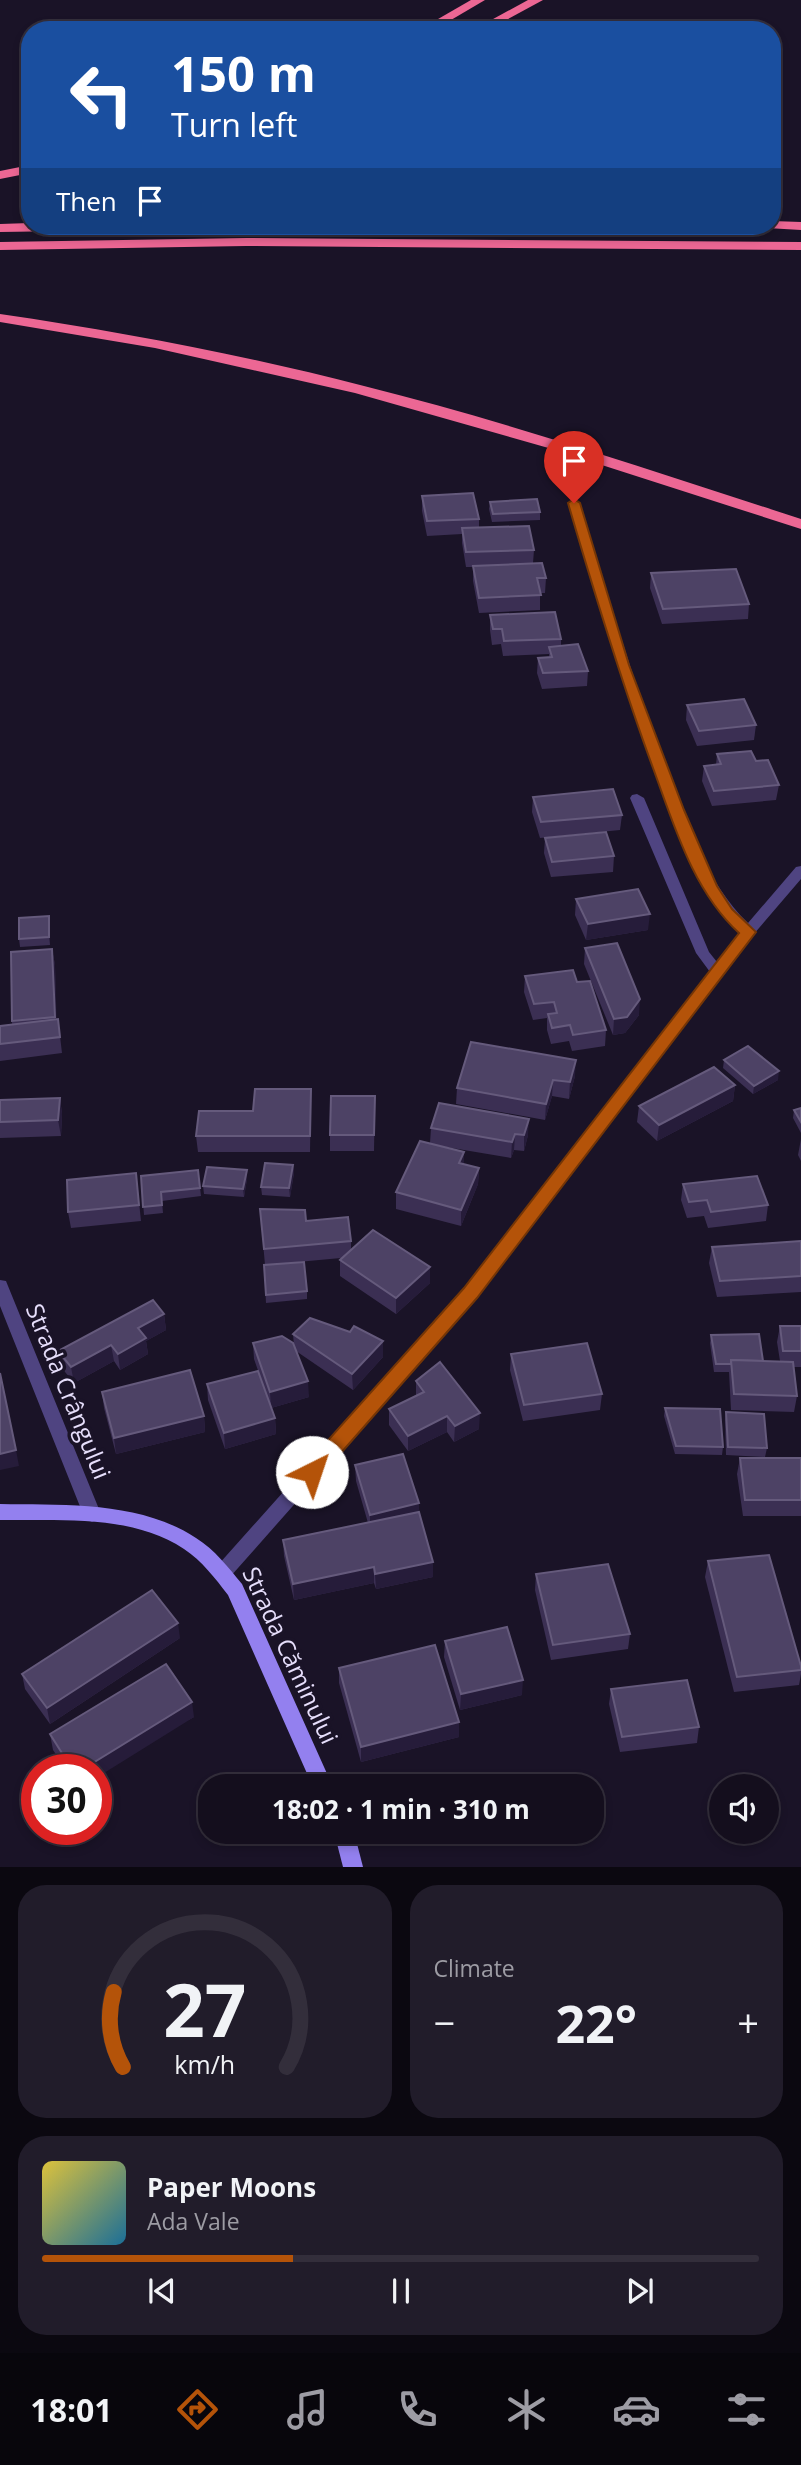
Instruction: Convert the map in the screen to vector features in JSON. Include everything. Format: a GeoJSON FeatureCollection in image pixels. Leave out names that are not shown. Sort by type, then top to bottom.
{"type":"FeatureCollection","features":[{"type":"Feature","properties":{"kind":"highway"},"geometry":{"type":"LineString","coordinates":[[441,21],[479,0]]}},
{"type":"Feature","properties":{"kind":"highway"},"geometry":{"type":"LineString","coordinates":[[496,21],[537,0]]}},
{"type":"Feature","properties":{"kind":"highway"},"geometry":{"type":"LineString","coordinates":[[0,175],[21,171]]}},
{"type":"Feature","properties":{"kind":"highway"},"geometry":{"type":"LineString","coordinates":[[781,211],[801,211]]}},
{"type":"Feature","properties":{"kind":"highway"},"geometry":{"type":"LineString","coordinates":[[0,215],[21,214]]}},
{"type":"Feature","properties":{"kind":"highway"},"geometry":{"type":"LineString","coordinates":[[781,225],[801,226]]}},
{"type":"Feature","properties":{"kind":"highway"},"geometry":{"type":"LineString","coordinates":[[0,228],[21,228]]}},
{"type":"Feature","properties":{"kind":"highway"},"geometry":{"type":"LineString","coordinates":[[0,246],[246,242],[801,246]]}},
{"type":"Feature","properties":{"kind":"highway"},"geometry":{"type":"LineString","coordinates":[[0,318],[226,358],[409,402],[500,428],[801,524]]}},
{"type":"Feature","properties":{"kind":"street"},"geometry":{"type":"LineString","coordinates":[[574,503],[622,665],[676,810],[709,887],[726,913],[748,932]]}},
{"type":"Feature","properties":{"kind":"street"},"geometry":{"type":"LineString","coordinates":[[637,798],[703,953],[717,972]]}},
{"type":"Feature","properties":{"kind":"street"},"geometry":{"type":"LineString","coordinates":[[223,1571],[471,1293],[748,932],[801,870]]}},
{"type":"Feature","properties":{"kind":"street","name":"Strada Crângului"},"geometry":{"type":"LineString","coordinates":[[0,1286],[92,1514]]}},
{"type":"Feature","properties":{"kind":"street","name":"Strada Căminului"},"geometry":{"type":"LineString","coordinates":[[0,1512],[92,1514],[134,1519],[168,1530],[197,1548],[223,1571],[235,1590],[317,1774]]}},
{"type":"Feature","properties":{"kind":"street"},"geometry":{"type":"LineString","coordinates":[[347,1844],[353,1867]]}},
{"type":"Feature","properties":{"kind":"building"},"geometry":{"type":"Polygon","coordinates":[[[473,493],[479,519],[427,521],[422,496],[473,493]]]}},
{"type":"Feature","properties":{"kind":"building"},"geometry":{"type":"Polygon","coordinates":[[[537,499],[540,512],[493,514],[490,502],[537,499]]]}},
{"type":"Feature","properties":{"kind":"building"},"geometry":{"type":"Polygon","coordinates":[[[529,526],[534,550],[466,552],[462,528],[529,526]]]}},
{"type":"Feature","properties":{"kind":"building"},"geometry":{"type":"Polygon","coordinates":[[[542,563],[546,578],[537,578],[541,595],[479,598],[473,566],[542,563]]]}},
{"type":"Feature","properties":{"kind":"building"},"geometry":{"type":"Polygon","coordinates":[[[736,569],[749,604],[663,609],[651,573],[736,569]]]}},
{"type":"Feature","properties":{"kind":"building"},"geometry":{"type":"Polygon","coordinates":[[[555,612],[561,639],[504,641],[502,629],[493,629],[490,615],[555,612]]]}},
{"type":"Feature","properties":{"kind":"building"},"geometry":{"type":"Polygon","coordinates":[[[578,644],[588,671],[543,673],[538,658],[552,657],[549,647],[578,644]]]}},
{"type":"Feature","properties":{"kind":"building"},"geometry":{"type":"Polygon","coordinates":[[[744,699],[756,725],[699,731],[687,705],[744,699]]]}},
{"type":"Feature","properties":{"kind":"building"},"geometry":{"type":"Polygon","coordinates":[[[751,751],[756,761],[768,760],[779,785],[714,791],[704,766],[721,764],[717,754],[751,751]]]}},
{"type":"Feature","properties":{"kind":"building"},"geometry":{"type":"Polygon","coordinates":[[[613,789],[622,815],[541,822],[533,797],[613,789]]]}},
{"type":"Feature","properties":{"kind":"building"},"geometry":{"type":"Polygon","coordinates":[[[606,832],[614,856],[552,862],[545,838],[606,832]]]}},
{"type":"Feature","properties":{"kind":"building"},"geometry":{"type":"Polygon","coordinates":[[[638,889],[650,914],[588,924],[576,899],[638,889]]]}},
{"type":"Feature","properties":{"kind":"building"},"geometry":{"type":"Polygon","coordinates":[[[49,916],[49,937],[19,939],[19,918],[49,916]]]}},
{"type":"Feature","properties":{"kind":"building"},"geometry":{"type":"Polygon","coordinates":[[[617,943],[640,999],[627,1017],[614,1019],[585,948],[617,943]]]}},
{"type":"Feature","properties":{"kind":"building"},"geometry":{"type":"Polygon","coordinates":[[[52,949],[55,1017],[12,1021],[11,952],[52,949]]]}},
{"type":"Feature","properties":{"kind":"building"},"geometry":{"type":"Polygon","coordinates":[[[573,970],[577,982],[590,981],[606,1030],[573,1035],[570,1025],[552,1028],[548,1014],[557,1013],[554,1002],[534,1004],[525,976],[573,970]]]}},
{"type":"Feature","properties":{"kind":"building"},"geometry":{"type":"Polygon","coordinates":[[[58,1019],[60,1037],[0,1044],[0,1026],[58,1019]]]}},
{"type":"Feature","properties":{"kind":"building"},"geometry":{"type":"Polygon","coordinates":[[[471,1042],[576,1060],[570,1082],[553,1080],[546,1104],[457,1088],[471,1042]]]}},
{"type":"Feature","properties":{"kind":"building"},"geometry":{"type":"Polygon","coordinates":[[[748,1046],[779,1071],[754,1086],[724,1060],[748,1046]]]}},
{"type":"Feature","properties":{"kind":"building"},"geometry":{"type":"Polygon","coordinates":[[[714,1067],[735,1085],[659,1125],[639,1106],[714,1067]]]}},
{"type":"Feature","properties":{"kind":"building"},"geometry":{"type":"Polygon","coordinates":[[[255,1089],[311,1089],[310,1136],[196,1136],[199,1111],[253,1111],[255,1089]]]}},
{"type":"Feature","properties":{"kind":"building"},"geometry":{"type":"Polygon","coordinates":[[[331,1096],[375,1096],[374,1135],[330,1135],[331,1096]]]}},
{"type":"Feature","properties":{"kind":"building"},"geometry":{"type":"Polygon","coordinates":[[[60,1098],[58,1120],[0,1122],[0,1100],[60,1098]]]}},
{"type":"Feature","properties":{"kind":"building"},"geometry":{"type":"Polygon","coordinates":[[[439,1103],[529,1119],[524,1135],[515,1134],[512,1142],[431,1128],[439,1103]]]}},
{"type":"Feature","properties":{"kind":"building"},"geometry":{"type":"Polygon","coordinates":[[[801,1108],[801,1122],[794,1110],[801,1108]]]}},
{"type":"Feature","properties":{"kind":"building"},"geometry":{"type":"Polygon","coordinates":[[[420,1141],[464,1152],[459,1163],[479,1168],[461,1210],[396,1192],[420,1141]]]}},
{"type":"Feature","properties":{"kind":"building"},"geometry":{"type":"Polygon","coordinates":[[[265,1163],[293,1165],[289,1188],[261,1187],[265,1163]]]}},
{"type":"Feature","properties":{"kind":"building"},"geometry":{"type":"Polygon","coordinates":[[[207,1167],[247,1170],[243,1189],[203,1186],[207,1167]]]}},
{"type":"Feature","properties":{"kind":"building"},"geometry":{"type":"Polygon","coordinates":[[[198,1170],[200,1188],[161,1192],[162,1205],[143,1207],[141,1176],[198,1170]]]}},
{"type":"Feature","properties":{"kind":"building"},"geometry":{"type":"Polygon","coordinates":[[[136,1173],[139,1205],[68,1212],[67,1180],[136,1173]]]}},
{"type":"Feature","properties":{"kind":"building"},"geometry":{"type":"Polygon","coordinates":[[[757,1176],[768,1205],[711,1212],[707,1200],[689,1202],[683,1184],[757,1176]]]}},
{"type":"Feature","properties":{"kind":"building"},"geometry":{"type":"Polygon","coordinates":[[[260,1209],[305,1210],[306,1221],[348,1217],[351,1241],[264,1249],[260,1209]]]}},
{"type":"Feature","properties":{"kind":"building"},"geometry":{"type":"Polygon","coordinates":[[[373,1230],[430,1267],[396,1298],[340,1260],[373,1230]]]}},
{"type":"Feature","properties":{"kind":"building"},"geometry":{"type":"Polygon","coordinates":[[[801,1241],[801,1276],[720,1281],[712,1247],[801,1241]]]}},
{"type":"Feature","properties":{"kind":"building"},"geometry":{"type":"Polygon","coordinates":[[[304,1262],[307,1291],[266,1295],[264,1265],[304,1262]]]}},
{"type":"Feature","properties":{"kind":"building"},"geometry":{"type":"Polygon","coordinates":[[[153,1300],[164,1314],[138,1328],[146,1338],[118,1354],[111,1345],[71,1367],[58,1351],[153,1300]]]}},
{"type":"Feature","properties":{"kind":"building"},"geometry":{"type":"Polygon","coordinates":[[[310,1318],[350,1332],[354,1326],[383,1341],[352,1374],[293,1334],[310,1318]]]}},
{"type":"Feature","properties":{"kind":"building"},"geometry":{"type":"Polygon","coordinates":[[[780,1326],[801,1326],[801,1351],[783,1351],[780,1326]]]}},
{"type":"Feature","properties":{"kind":"building"},"geometry":{"type":"Polygon","coordinates":[[[759,1334],[763,1361],[731,1360],[731,1364],[716,1364],[711,1335],[759,1334]]]}},
{"type":"Feature","properties":{"kind":"building"},"geometry":{"type":"Polygon","coordinates":[[[282,1336],[293,1343],[308,1381],[270,1392],[253,1343],[282,1336]]]}},
{"type":"Feature","properties":{"kind":"building"},"geometry":{"type":"Polygon","coordinates":[[[587,1343],[602,1394],[524,1405],[511,1354],[587,1343]]]}},
{"type":"Feature","properties":{"kind":"building"},"geometry":{"type":"Polygon","coordinates":[[[731,1360],[793,1362],[797,1396],[734,1394],[731,1360]]]}},
{"type":"Feature","properties":{"kind":"building"},"geometry":{"type":"Polygon","coordinates":[[[440,1362],[480,1413],[455,1426],[447,1416],[408,1436],[389,1409],[424,1392],[416,1381],[440,1362]]]}},
{"type":"Feature","properties":{"kind":"building"},"geometry":{"type":"Polygon","coordinates":[[[190,1370],[204,1416],[114,1438],[102,1392],[190,1370]]]}},
{"type":"Feature","properties":{"kind":"building"},"geometry":{"type":"Polygon","coordinates":[[[258,1371],[275,1418],[224,1433],[207,1384],[258,1371]]]}},
{"type":"Feature","properties":{"kind":"building"},"geometry":{"type":"Polygon","coordinates":[[[0,1373],[16,1450],[0,1454],[0,1373]]]}},
{"type":"Feature","properties":{"kind":"building"},"geometry":{"type":"Polygon","coordinates":[[[665,1408],[720,1409],[723,1447],[676,1446],[665,1408]]]}},
{"type":"Feature","properties":{"kind":"building"},"geometry":{"type":"Polygon","coordinates":[[[726,1412],[764,1414],[767,1448],[728,1447],[726,1412]]]}},
{"type":"Feature","properties":{"kind":"building"},"geometry":{"type":"Polygon","coordinates":[[[403,1454],[419,1503],[370,1515],[355,1465],[403,1454]]]}},
{"type":"Feature","properties":{"kind":"building"},"geometry":{"type":"Polygon","coordinates":[[[740,1458],[801,1458],[801,1500],[745,1500],[740,1458]]]}},
{"type":"Feature","properties":{"kind":"building"},"geometry":{"type":"Polygon","coordinates":[[[419,1512],[433,1562],[375,1574],[374,1567],[293,1584],[283,1540],[419,1512]]]}},
{"type":"Feature","properties":{"kind":"building"},"geometry":{"type":"Polygon","coordinates":[[[769,1555],[801,1670],[737,1677],[708,1561],[769,1555]]]}},
{"type":"Feature","properties":{"kind":"building"},"geometry":{"type":"Polygon","coordinates":[[[608,1564],[630,1634],[553,1645],[536,1574],[608,1564]]]}},
{"type":"Feature","properties":{"kind":"building"},"geometry":{"type":"Polygon","coordinates":[[[152,1590],[178,1623],[47,1708],[22,1674],[152,1590]]]}},
{"type":"Feature","properties":{"kind":"building"},"geometry":{"type":"Polygon","coordinates":[[[507,1627],[523,1680],[461,1694],[445,1641],[507,1627]]]}},
{"type":"Feature","properties":{"kind":"building"},"geometry":{"type":"Polygon","coordinates":[[[435,1645],[459,1722],[361,1747],[339,1668],[435,1645]]]}},
{"type":"Feature","properties":{"kind":"building"},"geometry":{"type":"Polygon","coordinates":[[[166,1664],[192,1702],[107,1754],[63,1754],[50,1734],[166,1664]]]}},
{"type":"Feature","properties":{"kind":"building"},"geometry":{"type":"Polygon","coordinates":[[[687,1680],[699,1727],[622,1737],[611,1689],[687,1680]]]}},
{"type":"Feature","properties":{"kind":"route"},"geometry":{"type":"LineString","coordinates":[[312,1472],[471,1293],[748,932],[726,913],[709,887],[676,810],[622,665],[574,503]]}}]}
